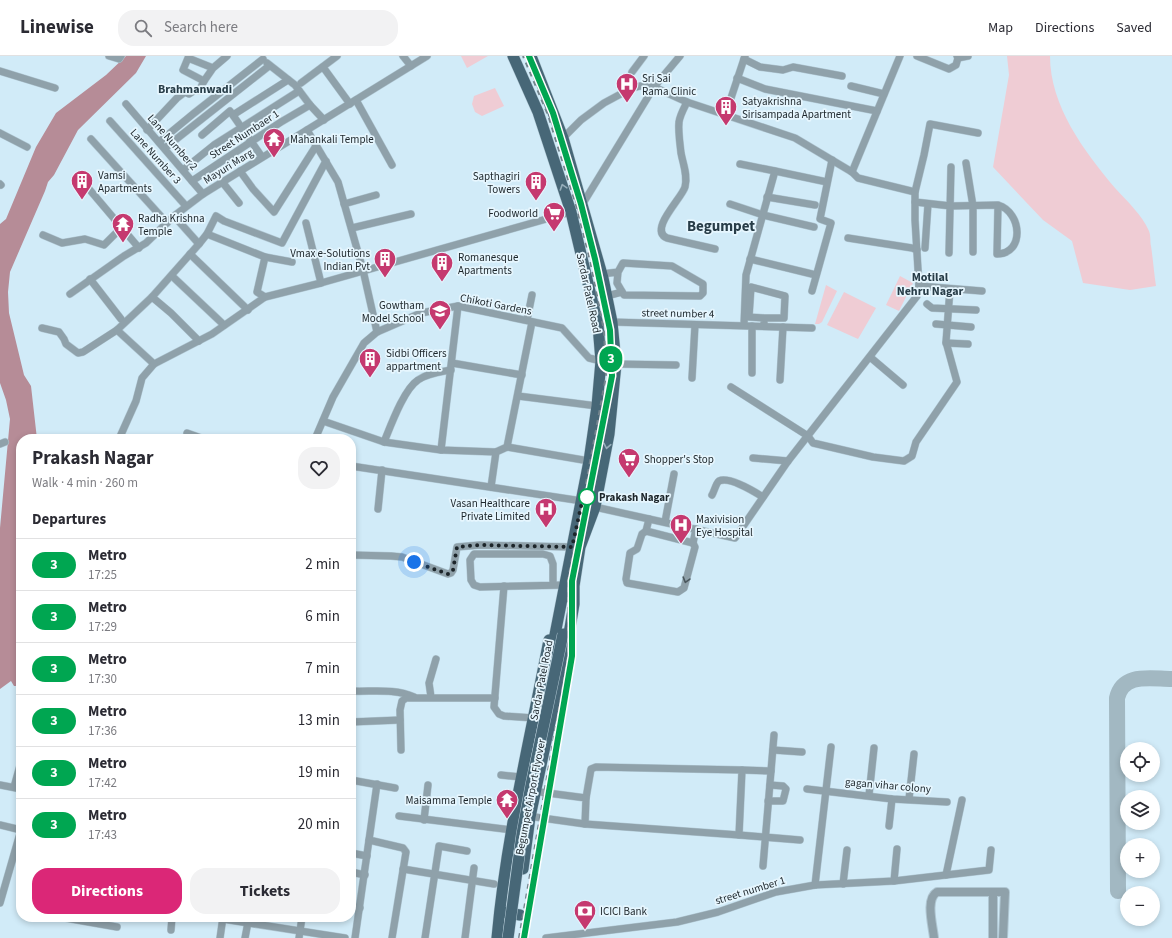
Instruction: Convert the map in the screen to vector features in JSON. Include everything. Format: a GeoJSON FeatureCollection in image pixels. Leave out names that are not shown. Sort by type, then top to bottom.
{"type":"FeatureCollection","features":[{"type":"Feature","properties":{"kind":"main road","name":"Sardar Patel Road"},"geometry":{"type":"LineString","coordinates":[[512,56],[538,112],[572,212],[598,325],[601,361],[597,406],[589,461],[572,547],[569,586],[574,604],[530,817],[518,914],[513,938]]}},
{"type":"Feature","properties":{"kind":"main road","name":"Sardar Patel Road"},"geometry":{"type":"LineString","coordinates":[[531,56],[563,138],[602,274],[612,322],[616,364],[609,434],[595,507],[580,547],[569,586]]}},
{"type":"Feature","properties":{"kind":"main road","name":"Begumpet Airport Flyover"},"geometry":{"type":"LineString","coordinates":[[503,938],[521,807],[558,630],[569,586]]}},
{"type":"Feature","properties":{"kind":"main road","name":"Sardar Patel Road"},"geometry":{"type":"LineString","coordinates":[[497,938],[499,911],[521,777],[550,635],[558,630]]}},
{"type":"Feature","properties":{"kind":"main road","name":"Begumpet Airport Flyover"},"geometry":{"type":"LineString","coordinates":[[508,938],[522,834],[558,630]]}},
{"type":"Feature","properties":{"kind":"main road"},"geometry":{"type":"LineString","coordinates":[[499,911],[518,914]]}},
{"type":"Feature","properties":{"kind":"street"},"geometry":{"type":"LineString","coordinates":[[109,56],[119,59],[120,56]]}},
{"type":"Feature","properties":{"kind":"street"},"geometry":{"type":"LineString","coordinates":[[147,130],[177,98],[185,92],[189,94],[195,90],[199,91],[213,68],[227,56]]}},
{"type":"Feature","properties":{"kind":"street"},"geometry":{"type":"LineString","coordinates":[[301,83],[337,56]]}},
{"type":"Feature","properties":{"kind":"street"},"geometry":{"type":"LineString","coordinates":[[403,56],[411,66]]}},
{"type":"Feature","properties":{"kind":"street","name":"Mayuri Marg"},"geometry":{"type":"LineString","coordinates":[[70,294],[124,256],[139,248],[174,216],[203,194],[427,56]]}},
{"type":"Feature","properties":{"kind":"street"},"geometry":{"type":"LineString","coordinates":[[632,72],[644,56]]}},
{"type":"Feature","properties":{"kind":"street"},"geometry":{"type":"LineString","coordinates":[[582,205],[654,87],[680,56]]}},
{"type":"Feature","properties":{"kind":"street"},"geometry":{"type":"LineString","coordinates":[[852,172],[900,56]]}},
{"type":"Feature","properties":{"kind":"street"},"geometry":{"type":"LineString","coordinates":[[917,56],[949,69],[956,65],[958,57],[968,56]]}},
{"type":"Feature","properties":{"kind":"street"},"geometry":{"type":"LineString","coordinates":[[204,81],[183,70],[188,58],[213,68]]}},
{"type":"Feature","properties":{"kind":"street"},"geometry":{"type":"LineString","coordinates":[[159,142],[262,58],[269,66],[295,86],[324,120]]}},
{"type":"Feature","properties":{"kind":"street"},"geometry":{"type":"LineString","coordinates":[[725,116],[745,58],[760,67],[783,70],[793,67],[842,76]]}},
{"type":"Feature","properties":{"kind":"street"},"geometry":{"type":"LineString","coordinates":[[165,148],[269,66]]}},
{"type":"Feature","properties":{"kind":"street"},"geometry":{"type":"LineString","coordinates":[[323,67],[353,102],[392,165]]}},
{"type":"Feature","properties":{"kind":"street"},"geometry":{"type":"LineString","coordinates":[[0,71],[55,88]]}},
{"type":"Feature","properties":{"kind":"street"},"geometry":{"type":"LineString","coordinates":[[737,78],[765,89],[877,111]]}},
{"type":"Feature","properties":{"kind":"street"},"geometry":{"type":"LineString","coordinates":[[233,115],[288,80]]}},
{"type":"Feature","properties":{"kind":"street"},"geometry":{"type":"LineString","coordinates":[[563,138],[581,120],[604,104],[630,89],[640,86],[654,87],[687,102],[725,116],[795,138],[852,172],[858,178],[915,192]]}},
{"type":"Feature","properties":{"kind":"street"},"geometry":{"type":"LineString","coordinates":[[851,86],[884,94]]}},
{"type":"Feature","properties":{"kind":"street"},"geometry":{"type":"LineString","coordinates":[[182,170],[214,145],[299,91]]}},
{"type":"Feature","properties":{"kind":"street"},"geometry":{"type":"LineString","coordinates":[[687,102],[679,124],[681,153],[685,169],[685,187],[671,208],[660,229],[661,234],[667,238],[715,249]]}},
{"type":"Feature","properties":{"kind":"street","name":"Lane Number 2"},"geometry":{"type":"LineString","coordinates":[[126,104],[203,194]]}},
{"type":"Feature","properties":{"kind":"street","name":"Street Numbaer 1"},"geometry":{"type":"LineString","coordinates":[[192,181],[281,122],[310,105]]}},
{"type":"Feature","properties":{"kind":"street"},"geometry":{"type":"LineString","coordinates":[[202,135],[230,111],[262,157]]}},
{"type":"Feature","properties":{"kind":"street","name":"Lane Number 3"},"geometry":{"type":"LineString","coordinates":[[110,121],[186,206]]}},
{"type":"Feature","properties":{"kind":"street"},"geometry":{"type":"LineString","coordinates":[[595,507],[734,538],[788,461],[917,296],[920,286],[915,220],[915,192],[930,124],[978,133]]}},
{"type":"Feature","properties":{"kind":"street"},"geometry":{"type":"LineString","coordinates":[[307,130],[338,182],[363,270],[377,332]]}},
{"type":"Feature","properties":{"kind":"street"},"geometry":{"type":"LineString","coordinates":[[0,132],[27,147]]}},
{"type":"Feature","properties":{"kind":"street"},"geometry":{"type":"LineString","coordinates":[[92,139],[167,223]]}},
{"type":"Feature","properties":{"kind":"street"},"geometry":{"type":"LineString","coordinates":[[240,171],[253,189],[274,212],[316,146]]}},
{"type":"Feature","properties":{"kind":"street"},"geometry":{"type":"LineString","coordinates":[[812,290],[832,223],[820,219],[832,160]]}},
{"type":"Feature","properties":{"kind":"street"},"geometry":{"type":"LineString","coordinates":[[42,328],[59,332],[66,344],[78,354],[83,352],[117,330],[152,297],[172,276],[207,234],[216,216],[224,221],[282,242],[326,161]]}},
{"type":"Feature","properties":{"kind":"street"},"geometry":{"type":"LineString","coordinates":[[966,163],[973,206],[973,252]]}},
{"type":"Feature","properties":{"kind":"street"},"geometry":{"type":"LineString","coordinates":[[740,164],[827,182]]}},
{"type":"Feature","properties":{"kind":"street"},"geometry":{"type":"LineString","coordinates":[[949,253],[951,167]]}},
{"type":"Feature","properties":{"kind":"street"},"geometry":{"type":"LineString","coordinates":[[744,325],[746,275],[775,171]]}},
{"type":"Feature","properties":{"kind":"street"},"geometry":{"type":"LineString","coordinates":[[223,182],[239,204]]}},
{"type":"Feature","properties":{"kind":"street"},"geometry":{"type":"LineString","coordinates":[[89,189],[139,248]]}},
{"type":"Feature","properties":{"kind":"street"},"geometry":{"type":"LineString","coordinates":[[344,204],[376,195]]}},
{"type":"Feature","properties":{"kind":"street"},"geometry":{"type":"LineString","coordinates":[[768,197],[815,205]]}},
{"type":"Feature","properties":{"kind":"street"},"geometry":{"type":"LineString","coordinates":[[915,202],[951,206],[998,205],[1005,208],[1014,217],[1016,225],[1015,243],[1012,249],[1005,254],[997,254],[998,205]]}},
{"type":"Feature","properties":{"kind":"street"},"geometry":{"type":"LineString","coordinates":[[730,204],[763,215],[814,227]]}},
{"type":"Feature","properties":{"kind":"street"},"geometry":{"type":"LineString","coordinates":[[925,248],[928,204]]}},
{"type":"Feature","properties":{"kind":"street"},"geometry":{"type":"LineString","coordinates":[[120,434],[136,401],[142,378],[154,364],[199,341],[248,310],[265,297],[321,283],[572,212]]}},
{"type":"Feature","properties":{"kind":"street"},"geometry":{"type":"LineString","coordinates":[[352,228],[412,214]]}},
{"type":"Feature","properties":{"kind":"street"},"geometry":{"type":"LineString","coordinates":[[174,216],[199,244]]}},
{"type":"Feature","properties":{"kind":"street"},"geometry":{"type":"LineString","coordinates":[[306,223],[321,283]]}},
{"type":"Feature","properties":{"kind":"street"},"geometry":{"type":"LineString","coordinates":[[43,235],[62,242],[85,239],[104,245],[122,227]]}},
{"type":"Feature","properties":{"kind":"street"},"geometry":{"type":"LineString","coordinates":[[207,234],[265,257],[292,262]]}},
{"type":"Feature","properties":{"kind":"street"},"geometry":{"type":"LineString","coordinates":[[848,238],[917,250]]}},
{"type":"Feature","properties":{"kind":"street"},"geometry":{"type":"LineString","coordinates":[[190,254],[248,310]]}},
{"type":"Feature","properties":{"kind":"street"},"geometry":{"type":"LineString","coordinates":[[265,257],[257,292],[265,297]]}},
{"type":"Feature","properties":{"kind":"street"},"geometry":{"type":"LineString","coordinates":[[750,258],[816,275]]}},
{"type":"Feature","properties":{"kind":"street"},"geometry":{"type":"LineString","coordinates":[[624,264],[672,266],[703,284],[702,293],[700,296],[624,295],[617,283],[618,272],[624,264]]}},
{"type":"Feature","properties":{"kind":"street"},"geometry":{"type":"LineString","coordinates":[[602,274],[618,272]]}},
{"type":"Feature","properties":{"kind":"street"},"geometry":{"type":"LineString","coordinates":[[172,276],[224,325]]}},
{"type":"Feature","properties":{"kind":"street"},"geometry":{"type":"LineString","coordinates":[[90,279],[121,319]]}},
{"type":"Feature","properties":{"kind":"street"},"geometry":{"type":"LineString","coordinates":[[920,286],[982,291]]}},
{"type":"Feature","properties":{"kind":"street"},"geometry":{"type":"LineString","coordinates":[[751,287],[785,296],[784,318],[764,318],[749,317],[751,287]]}},
{"type":"Feature","properties":{"kind":"street"},"geometry":{"type":"LineString","coordinates":[[731,387],[808,436],[813,443],[873,457],[904,461],[912,456],[916,442],[957,382],[946,343],[950,289]]}},
{"type":"Feature","properties":{"kind":"street"},"geometry":{"type":"LineString","coordinates":[[607,296],[622,292]]}},
{"type":"Feature","properties":{"kind":"street"},"geometry":{"type":"LineString","coordinates":[[507,447],[522,375],[530,321],[532,295]]}},
{"type":"Feature","properties":{"kind":"street"},"geometry":{"type":"LineString","coordinates":[[152,297],[171,313],[199,341]]}},
{"type":"Feature","properties":{"kind":"street"},"geometry":{"type":"LineString","coordinates":[[927,304],[932,308],[976,310]]}},
{"type":"Feature","properties":{"kind":"street"},"geometry":{"type":"LineString","coordinates":[[441,450],[458,306]]}},
{"type":"Feature","properties":{"kind":"street","name":"Chikoti Gardens"},"geometry":{"type":"LineString","coordinates":[[317,434],[332,397],[364,343],[377,332],[421,313],[458,306],[562,328],[589,358],[601,361]]}},
{"type":"Feature","properties":{"kind":"street"},"geometry":{"type":"LineString","coordinates":[[764,318],[764,326]]}},
{"type":"Feature","properties":{"kind":"street","name":"street number 4"},"geometry":{"type":"LineString","coordinates":[[612,322],[812,328]]}},
{"type":"Feature","properties":{"kind":"street"},"geometry":{"type":"LineString","coordinates":[[936,324],[970,327]]}},
{"type":"Feature","properties":{"kind":"street"},"geometry":{"type":"LineString","coordinates":[[692,378],[695,325]]}},
{"type":"Feature","properties":{"kind":"street"},"geometry":{"type":"LineString","coordinates":[[752,326],[752,373]]}},
{"type":"Feature","properties":{"kind":"street"},"geometry":{"type":"LineString","coordinates":[[780,380],[783,327]]}},
{"type":"Feature","properties":{"kind":"street"},"geometry":{"type":"LineString","coordinates":[[117,330],[154,364]]}},
{"type":"Feature","properties":{"kind":"street"},"geometry":{"type":"LineString","coordinates":[[946,343],[968,344]]}},
{"type":"Feature","properties":{"kind":"street"},"geometry":{"type":"LineString","coordinates":[[870,357],[903,385]]}},
{"type":"Feature","properties":{"kind":"street"},"geometry":{"type":"LineString","coordinates":[[616,364],[676,365]]}},
{"type":"Feature","properties":{"kind":"street"},"geometry":{"type":"LineString","coordinates":[[384,442],[392,421],[411,386],[419,379],[452,367],[522,375]]}},
{"type":"Feature","properties":{"kind":"street"},"geometry":{"type":"LineString","coordinates":[[518,396],[597,406]]}},
{"type":"Feature","properties":{"kind":"street"},"geometry":{"type":"LineString","coordinates":[[323,421],[384,442],[441,450],[496,452],[507,447],[589,461]]}},
{"type":"Feature","properties":{"kind":"street"},"geometry":{"type":"LineString","coordinates":[[491,487],[496,452]]}},
{"type":"Feature","properties":{"kind":"street"},"geometry":{"type":"LineString","coordinates":[[753,458],[788,461]]}},
{"type":"Feature","properties":{"kind":"street"},"geometry":{"type":"LineString","coordinates":[[356,467],[582,502]]}},
{"type":"Feature","properties":{"kind":"street"},"geometry":{"type":"LineString","coordinates":[[378,509],[382,470]]}},
{"type":"Feature","properties":{"kind":"street"},"geometry":{"type":"LineString","coordinates":[[665,522],[674,474]]}},
{"type":"Feature","properties":{"kind":"street"},"geometry":{"type":"LineString","coordinates":[[712,495],[717,483],[721,481],[738,483],[763,497]]}},
{"type":"Feature","properties":{"kind":"street"},"geometry":{"type":"LineString","coordinates":[[649,519],[646,531],[642,534],[637,549],[630,553],[626,579],[627,583],[678,592],[684,588],[695,547],[693,543],[696,529]]}},
{"type":"Feature","properties":{"kind":"street"},"geometry":{"type":"LineString","coordinates":[[646,531],[693,543]]}},
{"type":"Feature","properties":{"kind":"street"},"geometry":{"type":"LineString","coordinates":[[356,555],[402,557],[448,574],[453,570],[457,547],[480,545],[572,547]]}},
{"type":"Feature","properties":{"kind":"street"},"geometry":{"type":"LineString","coordinates":[[553,585],[554,564],[550,556],[543,554],[474,554],[470,560],[471,580],[474,585],[480,587],[569,586]]}},
{"type":"Feature","properties":{"kind":"street"},"geometry":{"type":"LineString","coordinates":[[504,586],[494,707],[499,714],[504,716],[534,718]]}},
{"type":"Feature","properties":{"kind":"street"},"geometry":{"type":"LineString","coordinates":[[431,697],[430,683],[436,659]]}},
{"type":"Feature","properties":{"kind":"street"},"geometry":{"type":"LineString","coordinates":[[356,691],[395,692],[414,697]]}},
{"type":"Feature","properties":{"kind":"street"},"geometry":{"type":"LineString","coordinates":[[401,750],[400,710],[402,701],[406,698],[495,698]]}},
{"type":"Feature","properties":{"kind":"street"},"geometry":{"type":"LineString","coordinates":[[356,722],[400,720]]}},
{"type":"Feature","properties":{"kind":"street"},"geometry":{"type":"LineString","coordinates":[[763,866],[774,735]]}},
{"type":"Feature","properties":{"kind":"street"},"geometry":{"type":"LineString","coordinates":[[815,885],[830,747]]}},
{"type":"Feature","properties":{"kind":"street"},"geometry":{"type":"LineString","coordinates":[[869,795],[874,748]]}},
{"type":"Feature","properties":{"kind":"street"},"geometry":{"type":"LineString","coordinates":[[773,750],[802,752]]}},
{"type":"Feature","properties":{"kind":"street"},"geometry":{"type":"LineString","coordinates":[[909,799],[914,754]]}},
{"type":"Feature","properties":{"kind":"street"},"geometry":{"type":"LineString","coordinates":[[585,824],[586,798],[591,769],[596,767],[771,771]]}},
{"type":"Feature","properties":{"kind":"street"},"geometry":{"type":"LineString","coordinates":[[739,835],[742,770]]}},
{"type":"Feature","properties":{"kind":"street"},"geometry":{"type":"LineString","coordinates":[[501,775],[521,777]]}},
{"type":"Feature","properties":{"kind":"street"},"geometry":{"type":"LineString","coordinates":[[356,781],[396,788]]}},
{"type":"Feature","properties":{"kind":"street"},"geometry":{"type":"LineString","coordinates":[[355,938],[377,784]]}},
{"type":"Feature","properties":{"kind":"street"},"geometry":{"type":"LineString","coordinates":[[0,785],[16,788]]}},
{"type":"Feature","properties":{"kind":"street"},"geometry":{"type":"LineString","coordinates":[[424,820],[428,785]]}},
{"type":"Feature","properties":{"kind":"street"},"geometry":{"type":"LineString","coordinates":[[768,801],[782,802],[786,789],[784,786],[770,785]]}},
{"type":"Feature","properties":{"kind":"street","name":"gagan vihar colony"},"geometry":{"type":"LineString","coordinates":[[807,788],[892,799],[947,802]]}},
{"type":"Feature","properties":{"kind":"street"},"geometry":{"type":"LineString","coordinates":[[540,792],[586,798]]}},
{"type":"Feature","properties":{"kind":"street"},"geometry":{"type":"LineString","coordinates":[[889,826],[892,799]]}},
{"type":"Feature","properties":{"kind":"street"},"geometry":{"type":"LineString","coordinates":[[946,875],[962,800]]}},
{"type":"Feature","properties":{"kind":"street"},"geometry":{"type":"LineString","coordinates":[[399,816],[512,830]]}},
{"type":"Feature","properties":{"kind":"street"},"geometry":{"type":"LineString","coordinates":[[535,817],[585,824],[765,836],[800,840]]}},
{"type":"Feature","properties":{"kind":"street"},"geometry":{"type":"LineString","coordinates":[[0,825],[16,829]]}},
{"type":"Feature","properties":{"kind":"street"},"geometry":{"type":"LineString","coordinates":[[369,840],[405,850],[406,855],[392,938]]}},
{"type":"Feature","properties":{"kind":"street"},"geometry":{"type":"LineString","coordinates":[[426,938],[439,846],[467,850]]}},
{"type":"Feature","properties":{"kind":"street"},"geometry":{"type":"LineString","coordinates":[[0,903],[16,847]]}},
{"type":"Feature","properties":{"kind":"street"},"geometry":{"type":"LineString","coordinates":[[894,881],[896,849]]}},
{"type":"Feature","properties":{"kind":"street"},"geometry":{"type":"LineString","coordinates":[[843,884],[847,850]]}},
{"type":"Feature","properties":{"kind":"street","name":"street number 1"},"geometry":{"type":"LineString","coordinates":[[546,938],[677,922],[718,912],[776,892],[815,885],[894,881],[989,870],[991,850]]}},
{"type":"Feature","properties":{"kind":"street"},"geometry":{"type":"LineString","coordinates":[[356,854],[367,856]]}},
{"type":"Feature","properties":{"kind":"street"},"geometry":{"type":"LineString","coordinates":[[465,938],[474,868]]}},
{"type":"Feature","properties":{"kind":"street"},"geometry":{"type":"LineString","coordinates":[[403,869],[494,884]]}},
{"type":"Feature","properties":{"kind":"street"},"geometry":{"type":"LineString","coordinates":[[356,873],[365,875]]}},
{"type":"Feature","properties":{"kind":"street"},"geometry":{"type":"LineString","coordinates":[[934,938],[930,901],[936,892],[1005,892],[1003,938]]}},
{"type":"Feature","properties":{"kind":"street"},"geometry":{"type":"LineString","coordinates":[[993,893],[993,938]]}},
{"type":"Feature","properties":{"kind":"street"},"geometry":{"type":"LineString","coordinates":[[356,907],[360,908]]}},
{"type":"Feature","properties":{"kind":"street"},"geometry":{"type":"LineString","coordinates":[[88,922],[117,927]]}},
{"type":"Feature","properties":{"kind":"street"},"geometry":{"type":"LineString","coordinates":[[171,930],[172,922]]}},
{"type":"Feature","properties":{"kind":"street"},"geometry":{"type":"LineString","coordinates":[[220,938],[222,922]]}},
{"type":"Feature","properties":{"kind":"street"},"geometry":{"type":"LineString","coordinates":[[245,938],[249,922]]}},
{"type":"Feature","properties":{"kind":"street"},"geometry":{"type":"LineString","coordinates":[[256,922],[299,935],[345,938]]}},
{"type":"Feature","properties":{"kind":"street"},"geometry":{"type":"LineString","coordinates":[[299,935],[301,922]]}},
{"type":"Feature","properties":{"kind":"shaded area"},"geometry":{"type":"Polygon","coordinates":[[[126,56],[146,56],[136,73],[78,130],[54,175],[48,182],[10,272],[8,292],[9,313],[24,375],[31,386],[36,434],[16,434],[16,686],[14,686],[11,681],[0,689],[0,528],[10,419],[6,400],[0,383],[0,224],[6,219],[36,147],[56,113],[106,75],[126,56]]]}},
{"type":"Feature","properties":{"kind":"shaded area"},"geometry":{"type":"Polygon","coordinates":[[[461,56],[488,56],[467,68],[461,56]]]}},
{"type":"Feature","properties":{"kind":"shaded area"},"geometry":{"type":"Polygon","coordinates":[[[1007,56],[1050,56],[1056,93],[1062,110],[1071,127],[1092,159],[1138,214],[1149,231],[1156,286],[1130,290],[1083,283],[1072,241],[1043,220],[993,167],[1009,75],[1007,56]]]}},
{"type":"Feature","properties":{"kind":"shaded area"},"geometry":{"type":"Polygon","coordinates":[[[495,88],[504,106],[482,116],[475,112],[472,104],[474,96],[495,88]]]}},
{"type":"Feature","properties":{"kind":"shaded area"},"geometry":{"type":"Polygon","coordinates":[[[900,276],[913,283],[899,311],[886,305],[900,276]]]}},
{"type":"Feature","properties":{"kind":"shaded area"},"geometry":{"type":"Polygon","coordinates":[[[826,285],[837,291],[822,322],[815,324],[826,285]]]}},
{"type":"Feature","properties":{"kind":"shaded area"},"geometry":{"type":"Polygon","coordinates":[[[844,292],[876,308],[858,339],[827,325],[844,292]]]}},
{"type":"Feature","properties":{"kind":"taxiway"},"geometry":{"type":"LineString","coordinates":[[1118,891],[1117,698],[1120,690],[1125,684],[1132,681],[1147,678],[1172,679]]}},
{"type":"Feature","properties":{"kind":"railway"},"geometry":{"type":"LineString","coordinates":[[519,938],[568,656],[568,580],[606,376],[604,331],[590,260],[576,205],[548,115],[523,56]]}},
{"type":"Feature","properties":{"kind":"metro line","name":"3"},"geometry":{"type":"LineString","coordinates":[[524,938],[572,656],[572,581],[612,376],[610,330],[595,259],[581,204],[553,113],[529,56]]}},
{"type":"Feature","properties":{"kind":"place","name":"Sri Sai Rama Clinic"},"geometry":{"type":"Point","coordinates":[627,104]}},
{"type":"Feature","properties":{"kind":"place","name":"Satyakrishna Sirisampada Apartment"},"geometry":{"type":"Point","coordinates":[726,126]}},
{"type":"Feature","properties":{"kind":"place","name":"Mahankali Temple"},"geometry":{"type":"Point","coordinates":[274,158]}},
{"type":"Feature","properties":{"kind":"place","name":"Vamsi Apartments"},"geometry":{"type":"Point","coordinates":[82,200]}},
{"type":"Feature","properties":{"kind":"place","name":"Sapthagiri Towers"},"geometry":{"type":"Point","coordinates":[536,202]}},
{"type":"Feature","properties":{"kind":"place","name":"Foodworld"},"geometry":{"type":"Point","coordinates":[554,232]}},
{"type":"Feature","properties":{"kind":"place","name":"Radha Krishna Temple"},"geometry":{"type":"Point","coordinates":[123,244]}},
{"type":"Feature","properties":{"kind":"place","name":"Vmax e-Solutions Indian Pvt"},"geometry":{"type":"Point","coordinates":[385,278]}},
{"type":"Feature","properties":{"kind":"place","name":"Romanesque Apartments"},"geometry":{"type":"Point","coordinates":[442,282]}},
{"type":"Feature","properties":{"kind":"place","name":"Gowtham Model School"},"geometry":{"type":"Point","coordinates":[440,330]}},
{"type":"Feature","properties":{"kind":"place","name":"Sidbi Officers appartment"},"geometry":{"type":"Point","coordinates":[370,378]}},
{"type":"Feature","properties":{"kind":"place","name":"Shopper's Stop"},"geometry":{"type":"Point","coordinates":[629,478]}},
{"type":"Feature","properties":{"kind":"place","name":"Prakash Nagar"},"geometry":{"type":"Point","coordinates":[587,497]}},
{"type":"Feature","properties":{"kind":"place","name":"Vasan Healthcare Private Limited"},"geometry":{"type":"Point","coordinates":[546,528]}},
{"type":"Feature","properties":{"kind":"place","name":"Maxivision Eye Hospital"},"geometry":{"type":"Point","coordinates":[681,544]}},
{"type":"Feature","properties":{"kind":"place","name":"Maisamma Temple"},"geometry":{"type":"Point","coordinates":[507,820]}},
{"type":"Feature","properties":{"kind":"place","name":"ICICI Bank"},"geometry":{"type":"Point","coordinates":[585,930]}},
{"type":"Feature","properties":{"kind":"district","name":"Brahmanwadi"},"geometry":{"type":"Point","coordinates":[195,89]}},
{"type":"Feature","properties":{"kind":"district","name":"Begumpet"},"geometry":{"type":"Point","coordinates":[721,226]}},
{"type":"Feature","properties":{"kind":"district","name":"Motilal Nehru Nagar"},"geometry":{"type":"Point","coordinates":[930,284]}},
{"type":"Feature","properties":{"kind":"route"},"geometry":{"type":"LineString","coordinates":[[414,562],[448,574],[453,570],[457,547],[480,545],[572,547],[582,502],[587,497]]}}]}
